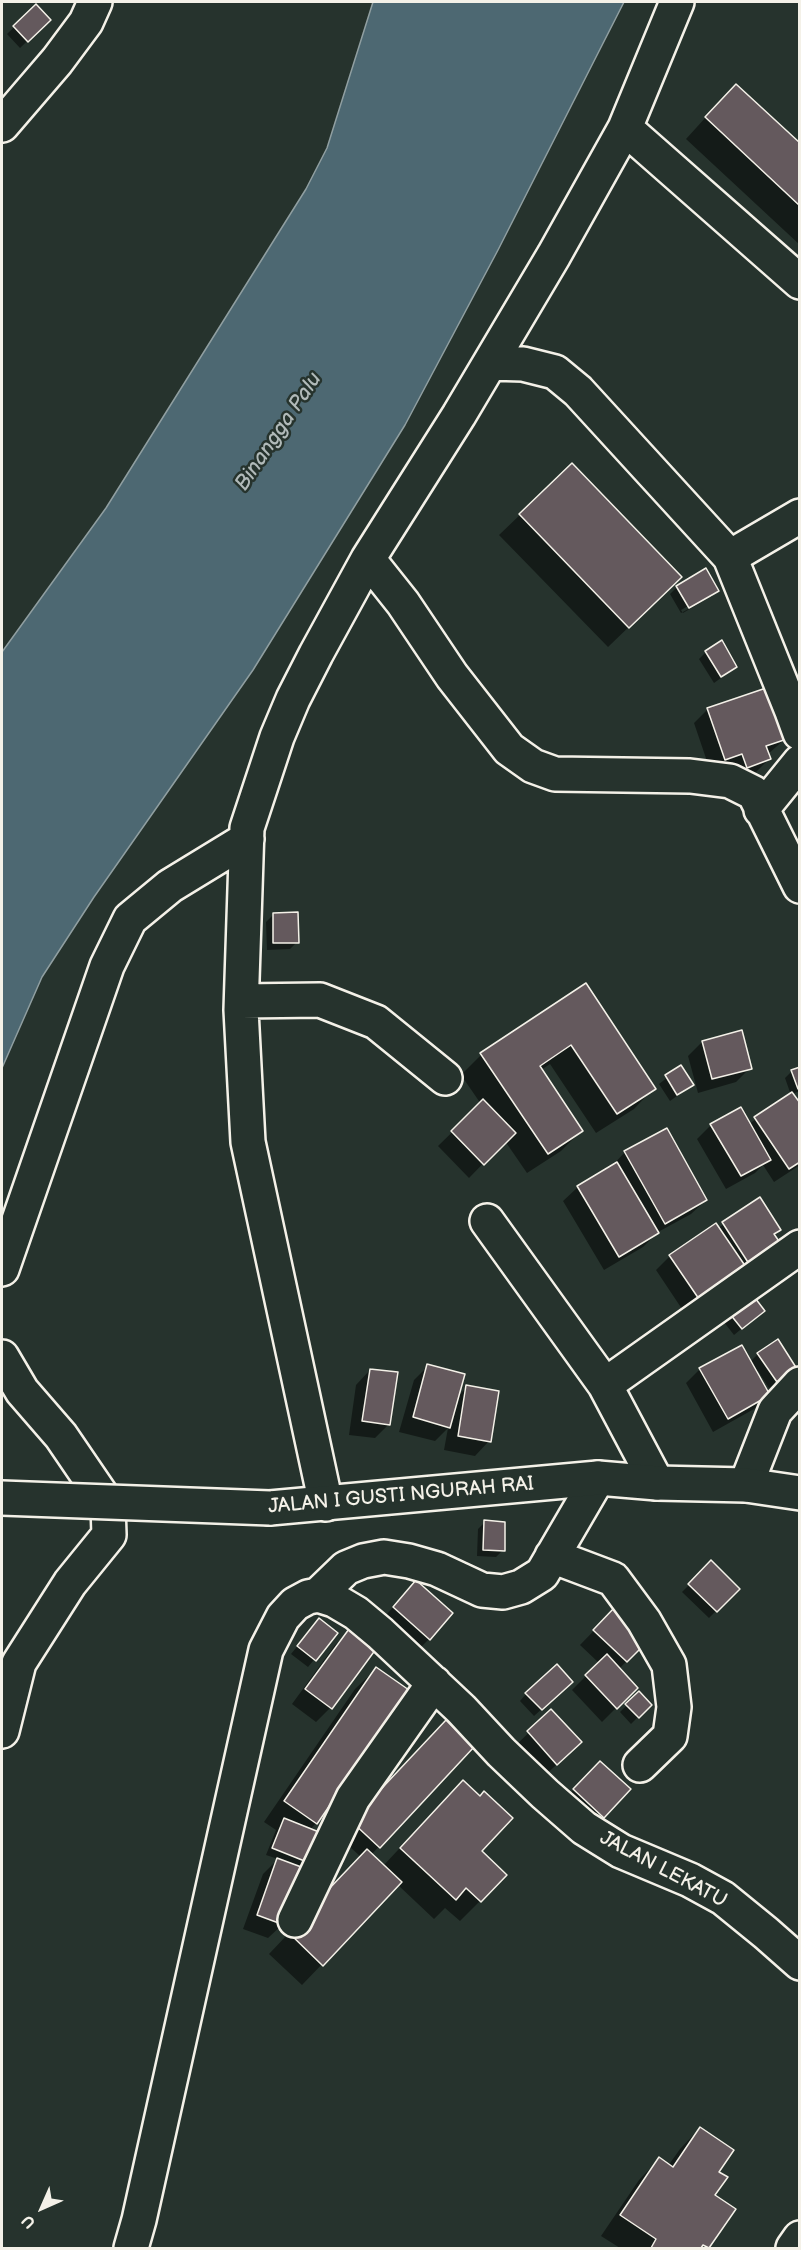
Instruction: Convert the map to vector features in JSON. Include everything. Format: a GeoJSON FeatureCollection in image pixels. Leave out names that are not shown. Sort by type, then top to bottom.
{"type":"FeatureCollection","features":[{"type":"Feature","properties":{"kind":"street"},"geometry":{"type":"LineString","coordinates":[[2,125],[57,61],[86,22],[95,2]]}},
{"type":"Feature","properties":{"kind":"street"},"geometry":{"type":"LineString","coordinates":[[326,1504],[248,1142],[242,1001],[247,828],[267,764],[293,699],[368,559],[490,363],[625,128],[677,2]]}},
{"type":"Feature","properties":{"kind":"street"},"geometry":{"type":"LineString","coordinates":[[625,128],[800,282]]}},
{"type":"Feature","properties":{"kind":"street"},"geometry":{"type":"LineString","coordinates":[[490,363],[523,364],[555,372],[578,391],[730,557],[800,733]]}},
{"type":"Feature","properties":{"kind":"street"},"geometry":{"type":"LineString","coordinates":[[730,557],[800,516]]}},
{"type":"Feature","properties":{"kind":"street"},"geometry":{"type":"LineString","coordinates":[[368,559],[403,603],[472,703],[509,748],[533,766],[555,774],[690,776],[730,781],[754,794],[800,886]]}},
{"type":"Feature","properties":{"kind":"street"},"geometry":{"type":"LineString","coordinates":[[761,810],[800,762]]}},
{"type":"Feature","properties":{"kind":"street"},"geometry":{"type":"LineString","coordinates":[[2,1269],[107,966],[130,919],[170,886],[247,839]]}},
{"type":"Feature","properties":{"kind":"street"},"geometry":{"type":"LineString","coordinates":[[242,1001],[320,1000],[376,1023],[446,1078]]}},
{"type":"Feature","properties":{"kind":"street"},"geometry":{"type":"LineString","coordinates":[[487,1221],[605,1385],[657,1484]]}},
{"type":"Feature","properties":{"kind":"street"},"geometry":{"type":"LineString","coordinates":[[605,1385],[800,1247]]}},
{"type":"Feature","properties":{"kind":"street"},"geometry":{"type":"LineString","coordinates":[[2,1357],[22,1391],[61,1436],[108,1505],[109,1535],[70,1584],[20,1663],[2,1731]]}},
{"type":"Feature","properties":{"kind":"street"},"geometry":{"type":"LineString","coordinates":[[746,1485],[775,1411],[800,1384]]}},
{"type":"Feature","properties":{"kind":"street"},"geometry":{"type":"LineString","coordinates":[[131,2248],[266,1650],[283,1617],[295,1604],[318,1595],[346,1568],[363,1561],[384,1557],[437,1569],[482,1590],[503,1592],[521,1587],[542,1574],[598,1478]]}},
{"type":"Feature","properties":{"kind":"street","name":"JALAN I GUSTI NGURAH RAI"},"geometry":{"type":"LineString","coordinates":[[2,1498],[270,1508],[598,1478],[657,1484],[746,1485],[800,1493]]}},
{"type":"Feature","properties":{"kind":"street"},"geometry":{"type":"LineString","coordinates":[[552,1556],[613,1580],[644,1621],[669,1665],[674,1707],[670,1737],[640,1765]]}},
{"type":"Feature","properties":{"kind":"street","name":"JALAN LEKATU"},"geometry":{"type":"LineString","coordinates":[[318,1595],[334,1600],[356,1613],[380,1633],[461,1708],[501,1752],[584,1828],[621,1851],[690,1880],[723,1898],[800,1963]]}},
{"type":"Feature","properties":{"kind":"street"},"geometry":{"type":"LineString","coordinates":[[295,1920],[353,1798],[434,1683]]}},
{"type":"Feature","properties":{"kind":"street"},"geometry":{"type":"LineString","coordinates":[[793,2248],[800,2238]]}},
{"type":"Feature","properties":{"kind":"water","name":"Binangga Palu"},"geometry":{"type":"Polygon","coordinates":[[[373,2],[624,2],[498,250],[405,425],[253,670],[94,897],[42,977],[2,1068],[2,652],[106,508],[306,189],[327,148],[373,2]]]}},
{"type":"Feature","properties":{"kind":"building"},"geometry":{"type":"Polygon","coordinates":[[[36,4],[51,20],[28,42],[13,26],[36,4]]]}},
{"type":"Feature","properties":{"kind":"building"},"geometry":{"type":"Polygon","coordinates":[[[736,84],[800,143],[800,206],[705,117],[736,84]]]}},
{"type":"Feature","properties":{"kind":"building"},"geometry":{"type":"Polygon","coordinates":[[[572,463],[682,577],[629,628],[519,514],[572,463]]]}},
{"type":"Feature","properties":{"kind":"building"},"geometry":{"type":"Polygon","coordinates":[[[706,568],[719,591],[689,608],[676,586],[706,568]]]}},
{"type":"Feature","properties":{"kind":"building"},"geometry":{"type":"Polygon","coordinates":[[[722,640],[737,667],[721,677],[705,651],[722,640]]]}},
{"type":"Feature","properties":{"kind":"building"},"geometry":{"type":"Polygon","coordinates":[[[769,687],[787,739],[766,746],[771,759],[747,768],[742,754],[725,760],[707,708],[769,687]]]}},
{"type":"Feature","properties":{"kind":"building"},"geometry":{"type":"Polygon","coordinates":[[[298,912],[299,943],[273,943],[273,913],[298,912]]]}},
{"type":"Feature","properties":{"kind":"building"},"geometry":{"type":"Polygon","coordinates":[[[586,983],[656,1089],[617,1114],[571,1045],[540,1066],[583,1131],[548,1154],[480,1053],[586,983]]]}},
{"type":"Feature","properties":{"kind":"building"},"geometry":{"type":"Polygon","coordinates":[[[742,1030],[752,1069],[712,1079],[702,1041],[742,1030]]]}},
{"type":"Feature","properties":{"kind":"building"},"geometry":{"type":"Polygon","coordinates":[[[681,1065],[694,1085],[677,1095],[665,1075],[681,1065]]]}},
{"type":"Feature","properties":{"kind":"building"},"geometry":{"type":"Polygon","coordinates":[[[800,1067],[800,1088],[798,1089],[791,1070],[800,1067]]]}},
{"type":"Feature","properties":{"kind":"building"},"geometry":{"type":"Polygon","coordinates":[[[792,1092],[800,1103],[800,1162],[789,1169],[754,1117],[792,1092]]]}},
{"type":"Feature","properties":{"kind":"building"},"geometry":{"type":"Polygon","coordinates":[[[483,1099],[516,1133],[484,1165],[451,1131],[483,1099]]]}},
{"type":"Feature","properties":{"kind":"building"},"geometry":{"type":"Polygon","coordinates":[[[741,1107],[771,1160],[741,1176],[710,1124],[741,1107]]]}},
{"type":"Feature","properties":{"kind":"building"},"geometry":{"type":"Polygon","coordinates":[[[667,1128],[707,1200],[665,1224],[624,1151],[667,1128]]]}},
{"type":"Feature","properties":{"kind":"building"},"geometry":{"type":"Polygon","coordinates":[[[617,1162],[659,1233],[619,1257],[577,1186],[617,1162]]]}},
{"type":"Feature","properties":{"kind":"building"},"geometry":{"type":"Polygon","coordinates":[[[760,1197],[781,1230],[774,1234],[785,1250],[753,1270],[722,1222],[760,1197]]]}},
{"type":"Feature","properties":{"kind":"building"},"geometry":{"type":"Polygon","coordinates":[[[716,1223],[748,1270],[701,1302],[669,1255],[716,1223]]]}},
{"type":"Feature","properties":{"kind":"building"},"geometry":{"type":"Polygon","coordinates":[[[749,1290],[765,1311],[742,1329],[726,1309],[749,1290]]]}},
{"type":"Feature","properties":{"kind":"building"},"geometry":{"type":"Polygon","coordinates":[[[778,1339],[797,1369],[777,1382],[757,1353],[778,1339]]]}},
{"type":"Feature","properties":{"kind":"building"},"geometry":{"type":"Polygon","coordinates":[[[742,1345],[770,1395],[728,1419],[699,1368],[742,1345]]]}},
{"type":"Feature","properties":{"kind":"building"},"geometry":{"type":"Polygon","coordinates":[[[427,1364],[465,1374],[450,1428],[413,1417],[427,1364]]]}},
{"type":"Feature","properties":{"kind":"building"},"geometry":{"type":"Polygon","coordinates":[[[370,1369],[398,1372],[390,1425],[362,1421],[370,1369]]]}},
{"type":"Feature","properties":{"kind":"building"},"geometry":{"type":"Polygon","coordinates":[[[466,1385],[499,1391],[491,1442],[458,1436],[466,1385]]]}},
{"type":"Feature","properties":{"kind":"building"},"geometry":{"type":"Polygon","coordinates":[[[484,1520],[505,1522],[505,1551],[483,1550],[484,1520]]]}},
{"type":"Feature","properties":{"kind":"building"},"geometry":{"type":"Polygon","coordinates":[[[711,1560],[740,1589],[717,1612],[688,1584],[711,1560]]]}},
{"type":"Feature","properties":{"kind":"building"},"geometry":{"type":"Polygon","coordinates":[[[416,1580],[453,1613],[430,1640],[393,1607],[416,1580]]]}},
{"type":"Feature","properties":{"kind":"building"},"geometry":{"type":"Polygon","coordinates":[[[615,1607],[649,1640],[627,1662],[593,1630],[615,1607]]]}},
{"type":"Feature","properties":{"kind":"building"},"geometry":{"type":"Polygon","coordinates":[[[319,1618],[338,1633],[316,1661],[297,1646],[319,1618]]]}},
{"type":"Feature","properties":{"kind":"building"},"geometry":{"type":"Polygon","coordinates":[[[349,1629],[376,1649],[332,1709],[305,1689],[349,1629]]]}},
{"type":"Feature","properties":{"kind":"building"},"geometry":{"type":"Polygon","coordinates":[[[607,1654],[638,1688],[617,1709],[585,1675],[607,1654]]]}},
{"type":"Feature","properties":{"kind":"building"},"geometry":{"type":"Polygon","coordinates":[[[557,1664],[573,1682],[542,1710],[525,1693],[557,1664]]]}},
{"type":"Feature","properties":{"kind":"building"},"geometry":{"type":"Polygon","coordinates":[[[376,1667],[409,1690],[317,1824],[284,1801],[376,1667]]]}},
{"type":"Feature","properties":{"kind":"building"},"geometry":{"type":"Polygon","coordinates":[[[639,1691],[652,1705],[639,1718],[625,1704],[639,1691]]]}},
{"type":"Feature","properties":{"kind":"building"},"geometry":{"type":"Polygon","coordinates":[[[551,1709],[582,1742],[557,1765],[527,1731],[551,1709]]]}},
{"type":"Feature","properties":{"kind":"building"},"geometry":{"type":"Polygon","coordinates":[[[446,1720],[474,1747],[380,1848],[351,1821],[446,1720]]]}},
{"type":"Feature","properties":{"kind":"building"},"geometry":{"type":"Polygon","coordinates":[[[600,1761],[631,1789],[604,1818],[573,1789],[600,1761]]]}},
{"type":"Feature","properties":{"kind":"building"},"geometry":{"type":"Polygon","coordinates":[[[463,1780],[480,1796],[484,1791],[513,1818],[482,1851],[507,1875],[481,1902],[466,1888],[456,1900],[400,1848],[463,1780]]]}},
{"type":"Feature","properties":{"kind":"building"},"geometry":{"type":"Polygon","coordinates":[[[284,1818],[324,1834],[312,1864],[272,1848],[284,1818]]]}},
{"type":"Feature","properties":{"kind":"building"},"geometry":{"type":"Polygon","coordinates":[[[367,1849],[402,1882],[323,1966],[288,1932],[367,1849]]]}},
{"type":"Feature","properties":{"kind":"building"},"geometry":{"type":"Polygon","coordinates":[[[277,1858],[304,1868],[284,1925],[257,1915],[277,1858]]]}},
{"type":"Feature","properties":{"kind":"building"},"geometry":{"type":"Polygon","coordinates":[[[700,2127],[734,2150],[719,2172],[728,2177],[715,2195],[736,2209],[709,2248],[703,2245],[701,2248],[651,2248],[656,2239],[620,2215],[659,2157],[673,2167],[700,2127]]]}}]}
